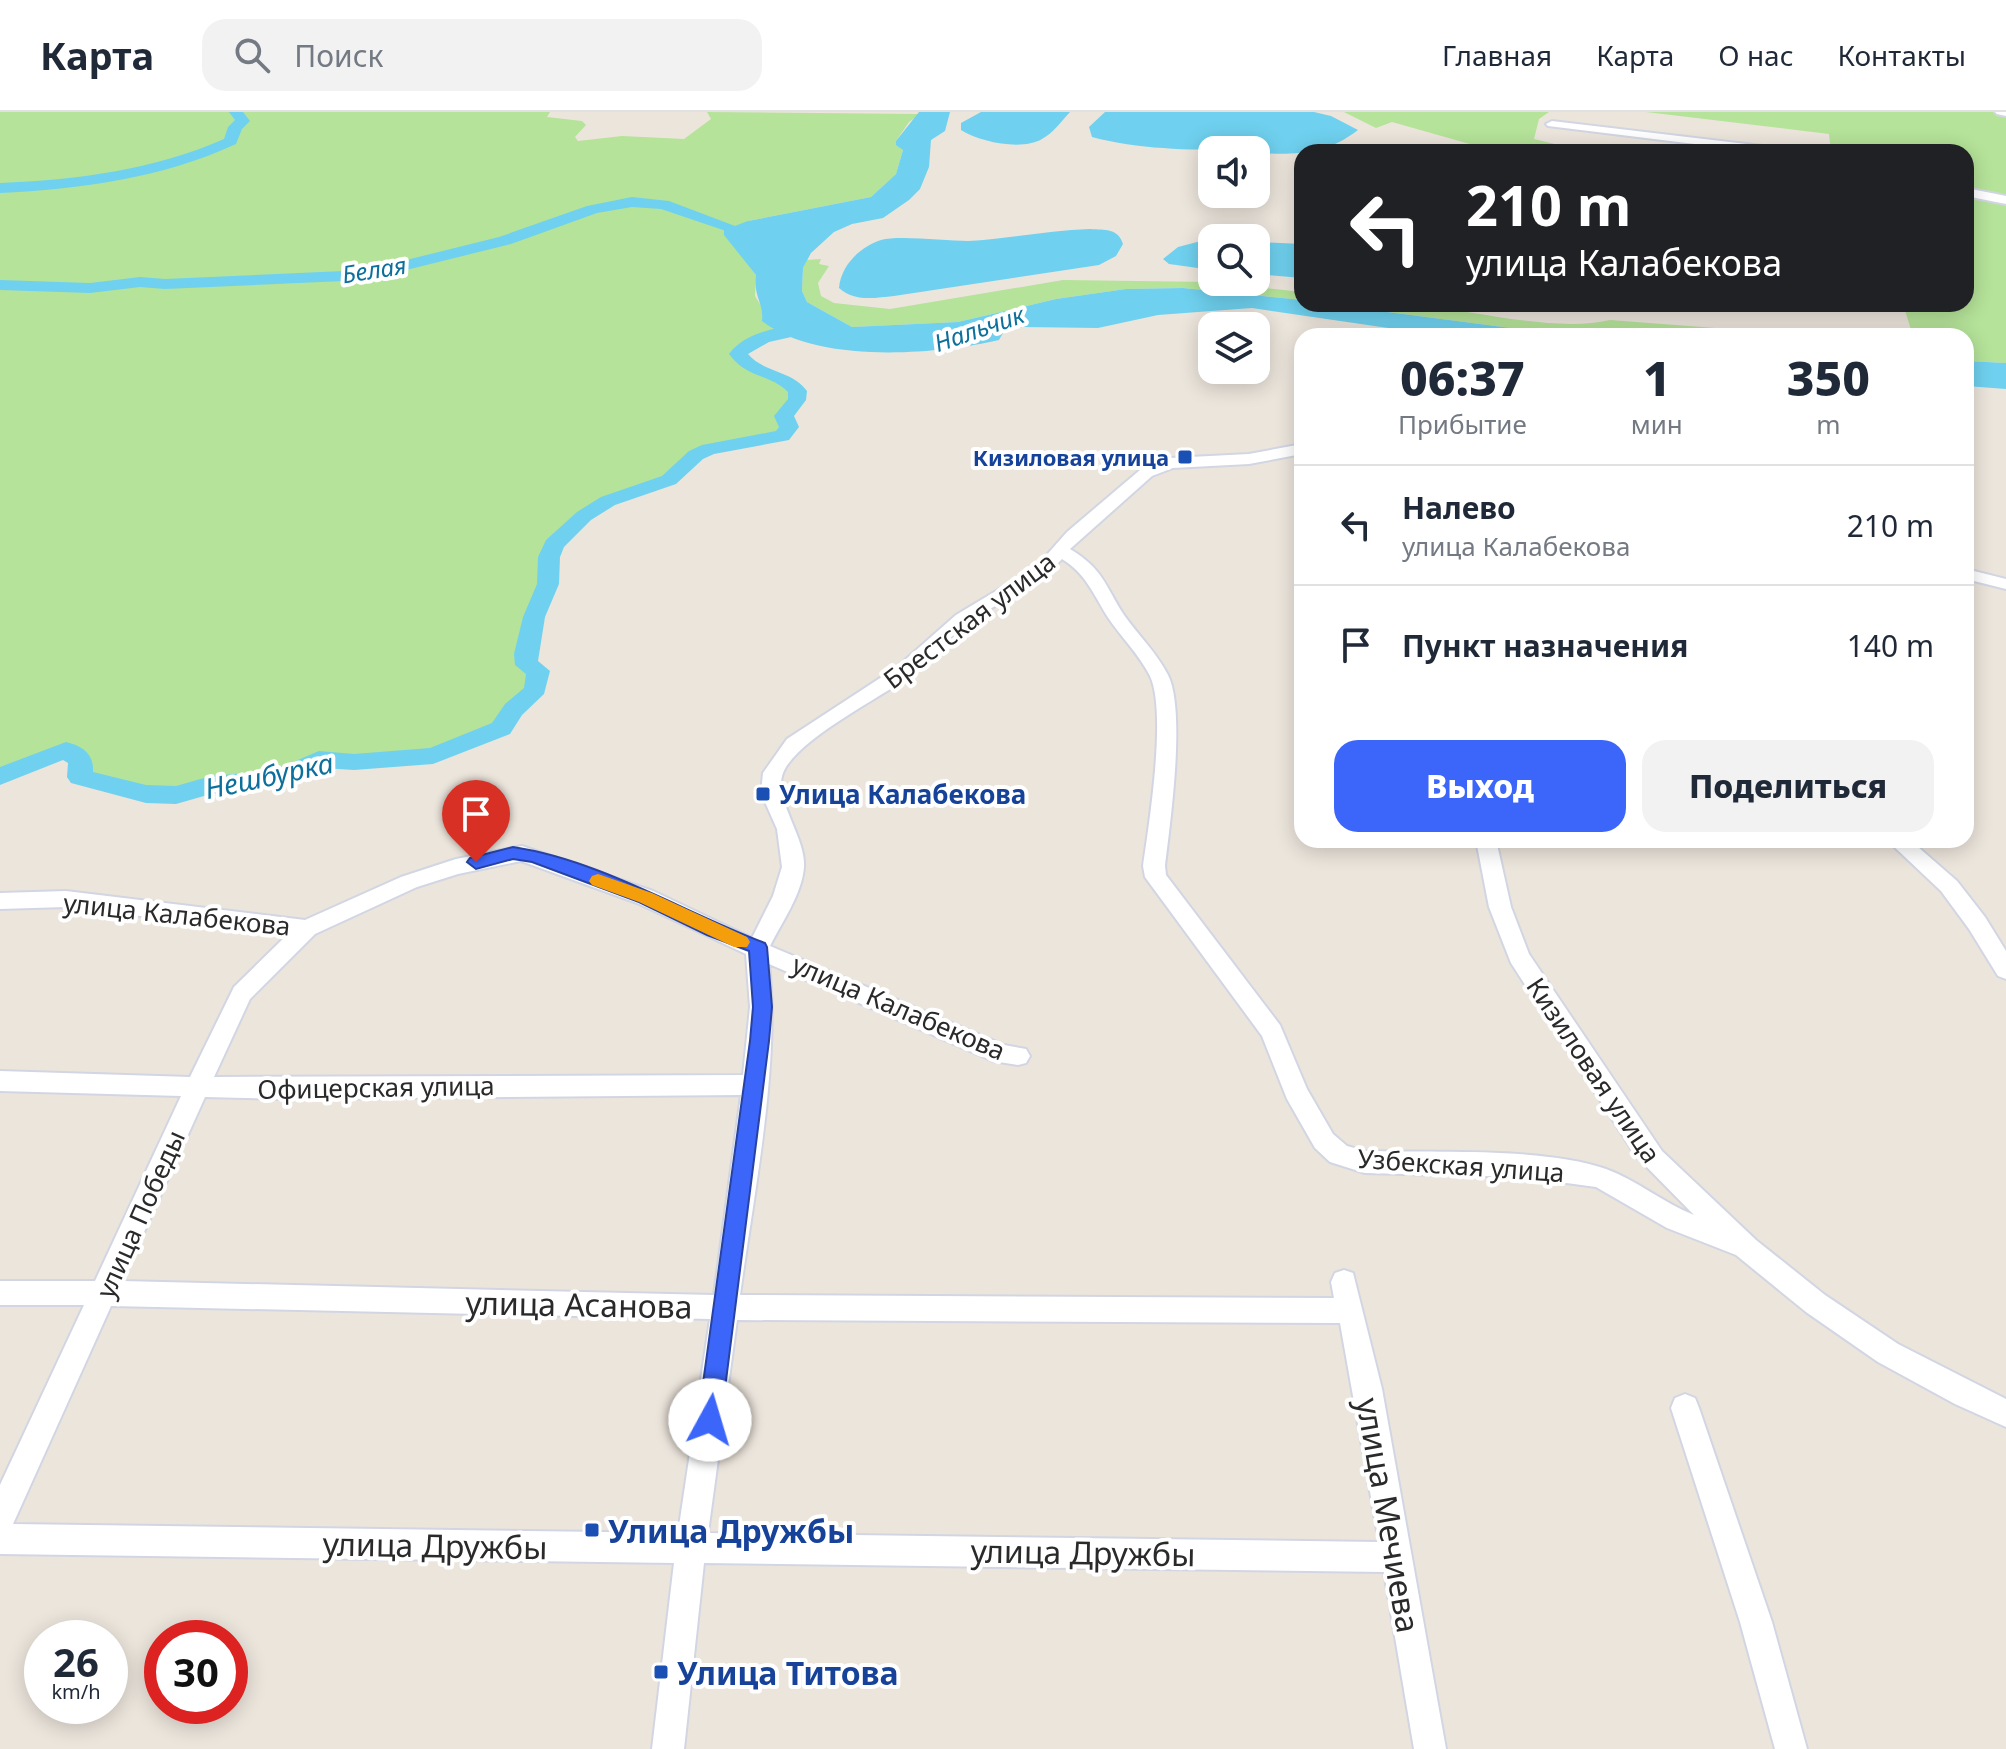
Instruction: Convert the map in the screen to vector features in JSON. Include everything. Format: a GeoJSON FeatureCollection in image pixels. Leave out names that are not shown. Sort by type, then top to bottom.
{"type":"FeatureCollection","features":[{"type":"Feature","properties":{"kind":"street"},"geometry":{"type":"LineString","coordinates":[[1552,124],[1721,144]]}},
{"type":"Feature","properties":{"kind":"street"},"geometry":{"type":"LineString","coordinates":[[1974,194],[2006,200]]}},
{"type":"Feature","properties":{"kind":"street","name":"Брестская улица"},"geometry":{"type":"LineString","coordinates":[[758,947],[784,896],[793,867],[787,829],[770,788],[773,773],[781,758],[803,737],[904,671],[962,619],[1034,577],[1073,536],[1139,478],[1160,466],[1249,459],[1294,451]]}},
{"type":"Feature","properties":{"kind":"street","name":"Узбекская улица"},"geometry":{"type":"LineString","coordinates":[[1061,551],[1087,567],[1116,616],[1160,677],[1165,707],[1165,784],[1154,866],[1156,877],[1272,1032],[1296,1092],[1330,1149],[1351,1160],[1365,1162],[1507,1165],[1581,1173],[1602,1178],[1676,1220],[1740,1245]]}},
{"type":"Feature","properties":{"kind":"street"},"geometry":{"type":"LineString","coordinates":[[1974,576],[2006,584]]}},
{"type":"Feature","properties":{"kind":"street","name":"Кизиловая улица"},"geometry":{"type":"LineString","coordinates":[[1488,848],[1500,907],[1519,957],[1645,1149],[1740,1245],[1903,1365],[2006,1413]]}},
{"type":"Feature","properties":{"kind":"street"},"geometry":{"type":"LineString","coordinates":[[1906,848],[1949,886],[2006,970]]}},
{"type":"Feature","properties":{"kind":"street","name":"улица Калабекова"},"geometry":{"type":"LineString","coordinates":[[0,901],[66,899],[307,928],[409,882],[456,867],[522,853],[645,897],[714,931],[758,947],[1001,1054],[1018,1056]]}},
{"type":"Feature","properties":{"kind":"street","name":"улица Победы"},"geometry":{"type":"LineString","coordinates":[[0,1518],[242,993],[307,928]]}},
{"type":"Feature","properties":{"kind":"street"},"geometry":{"type":"LineString","coordinates":[[668,1749],[691,1548],[748,1148],[762,1007],[758,947]]}},
{"type":"Feature","properties":{"kind":"street","name":"Офицерская улица"},"geometry":{"type":"LineString","coordinates":[[0,1081],[197,1088],[753,1085]]}},
{"type":"Feature","properties":{"kind":"street","name":"улица Асанова"},"geometry":{"type":"LineString","coordinates":[[0,1293],[724,1307],[1348,1296]]}},
{"type":"Feature","properties":{"kind":"street","name":"улица Мечиева"},"geometry":{"type":"LineString","coordinates":[[1348,1296],[1398,1557],[1430,1749]]}},
{"type":"Feature","properties":{"kind":"street"},"geometry":{"type":"LineString","coordinates":[[1685,1408],[1756,1622],[1791,1749]]}},
{"type":"Feature","properties":{"kind":"street","name":"улица Дружбы"},"geometry":{"type":"LineString","coordinates":[[0,1539],[1398,1557]]}},
{"type":"Feature","properties":{"kind":"green space"},"geometry":{"type":"Polygon","coordinates":[[[0,112],[550,112],[547,117],[582,121],[586,125],[575,137],[578,141],[622,136],[684,139],[711,119],[707,112],[920,114],[909,122],[896,141],[903,150],[896,174],[871,197],[748,221],[746,261],[756,275],[755,296],[777,332],[786,335],[752,341],[738,354],[752,368],[783,379],[798,391],[797,400],[784,416],[789,427],[782,436],[709,449],[696,455],[669,480],[608,501],[584,516],[554,545],[549,557],[548,584],[534,617],[526,654],[527,665],[538,671],[535,688],[509,718],[506,726],[433,756],[354,762],[319,759],[276,779],[211,785],[176,795],[146,794],[80,777],[81,760],[66,750],[0,776],[0,112]]]}},
{"type":"Feature","properties":{"kind":"green space"},"geometry":{"type":"Polygon","coordinates":[[[1344,112],[1549,112],[1539,119],[1534,139],[1555,144],[1470,144],[1392,122],[1376,128],[1344,112]]]}},
{"type":"Feature","properties":{"kind":"green space"},"geometry":{"type":"Polygon","coordinates":[[[1646,112],[2006,112],[2006,363],[1974,361],[1974,328],[1910,328],[1906,312],[1974,312],[1974,144],[1830,144],[1829,134],[1646,112]]]}},
{"type":"Feature","properties":{"kind":"green space"},"geometry":{"type":"Polygon","coordinates":[[[821,259],[819,264],[829,266],[818,283],[821,296],[834,303],[890,309],[1063,280],[1198,282],[1198,290],[1126,289],[1056,299],[958,322],[852,327],[807,302],[802,291],[803,268],[807,260],[821,259]]]}},
{"type":"Feature","properties":{"kind":"green space"},"geometry":{"type":"Polygon","coordinates":[[[1270,288],[1294,291],[1294,299],[1262,296],[1270,296],[1270,288]]]}},
{"type":"Feature","properties":{"kind":"green space"},"geometry":{"type":"Polygon","coordinates":[[[1388,312],[1466,312],[1564,324],[1610,320],[1714,328],[1510,328],[1388,312]]]}},
{"type":"Feature","properties":{"kind":"water","name":"Нальчик"},"geometry":{"type":"Polygon","coordinates":[[[919,112],[950,112],[945,131],[931,140],[929,167],[920,189],[883,218],[852,224],[834,232],[811,253],[803,268],[802,291],[807,302],[852,327],[958,322],[1056,299],[1126,289],[1183,288],[1198,290],[1198,296],[1294,299],[1294,312],[1388,312],[1510,328],[1388,328],[1252,308],[1158,315],[1098,328],[1022,327],[1003,333],[999,340],[972,345],[910,352],[877,352],[813,344],[785,335],[762,321],[756,275],[724,235],[724,230],[748,221],[871,197],[896,174],[903,150],[896,145],[919,112]]]}},
{"type":"Feature","properties":{"kind":"water"},"geometry":{"type":"Polygon","coordinates":[[[981,112],[1070,112],[1042,139],[1013,145],[979,138],[961,130],[961,123],[981,112]]]}},
{"type":"Feature","properties":{"kind":"water"},"geometry":{"type":"Polygon","coordinates":[[[1105,112],[1314,112],[1331,116],[1358,130],[1334,144],[1294,144],[1294,153],[1283,154],[1270,154],[1270,136],[1198,136],[1198,149],[1132,145],[1092,137],[1089,127],[1105,112]]]}},
{"type":"Feature","properties":{"kind":"water"},"geometry":{"type":"Polygon","coordinates":[[[1090,229],[1118,235],[1123,244],[1116,256],[1099,265],[894,296],[858,297],[839,288],[843,272],[853,258],[881,240],[968,241],[1090,229]]]}},
{"type":"Feature","properties":{"kind":"water"},"geometry":{"type":"Polygon","coordinates":[[[1198,242],[1198,268],[1169,264],[1163,259],[1178,247],[1198,242]]]}},
{"type":"Feature","properties":{"kind":"water"},"geometry":{"type":"Polygon","coordinates":[[[1270,243],[1294,244],[1294,277],[1270,275],[1270,243]]]}},
{"type":"Feature","properties":{"kind":"water"},"geometry":{"type":"Polygon","coordinates":[[[1974,361],[2006,363],[2006,389],[1974,387],[1974,361]]]}},
{"type":"Feature","properties":{"kind":"waterway","name":"Белая"},"geometry":{"type":"LineString","coordinates":[[0,188],[65,185],[122,175],[207,152],[231,141],[235,127],[243,121],[236,112]]}},
{"type":"Feature","properties":{"kind":"waterway","name":"Белая"},"geometry":{"type":"LineString","coordinates":[[0,285],[90,288],[140,282],[165,284],[366,275],[505,241],[593,209],[632,202],[663,204],[735,229]]}},
{"type":"Feature","properties":{"kind":"waterway","name":"Нешбурка"},"geometry":{"type":"LineString","coordinates":[[0,776],[66,750],[81,760],[80,777],[146,794],[176,795],[211,785],[276,779],[319,759],[354,762],[433,756],[498,730],[536,688],[538,671],[527,665],[526,654],[534,617],[548,584],[549,557],[554,545],[584,516],[608,501],[669,480],[696,455],[709,449],[782,436],[789,427],[784,416],[797,400],[798,391],[783,379],[752,368],[738,354],[752,342],[763,338],[821,325]]}},
{"type":"Feature","properties":{"kind":"slow traffic"},"geometry":{"type":"LineString","coordinates":[[598,881],[645,897],[741,942]]}},
{"type":"Feature","properties":{"kind":"place","name":"Кизиловая улица"},"geometry":{"type":"Point","coordinates":[1185,457]}},
{"type":"Feature","properties":{"kind":"place","name":"Улица Калабекова"},"geometry":{"type":"Point","coordinates":[763,794]}},
{"type":"Feature","properties":{"kind":"place","name":"Улица Дружбы"},"geometry":{"type":"Point","coordinates":[592,1530]}},
{"type":"Feature","properties":{"kind":"place","name":"Улица Титова"},"geometry":{"type":"Point","coordinates":[661,1672]}},
{"type":"Feature","properties":{"kind":"route"},"geometry":{"type":"LineString","coordinates":[[476,862],[513,853],[535,856],[645,897],[714,931],[758,947],[757,969],[762,1007],[759,1041],[748,1148],[710,1420]]}}]}
